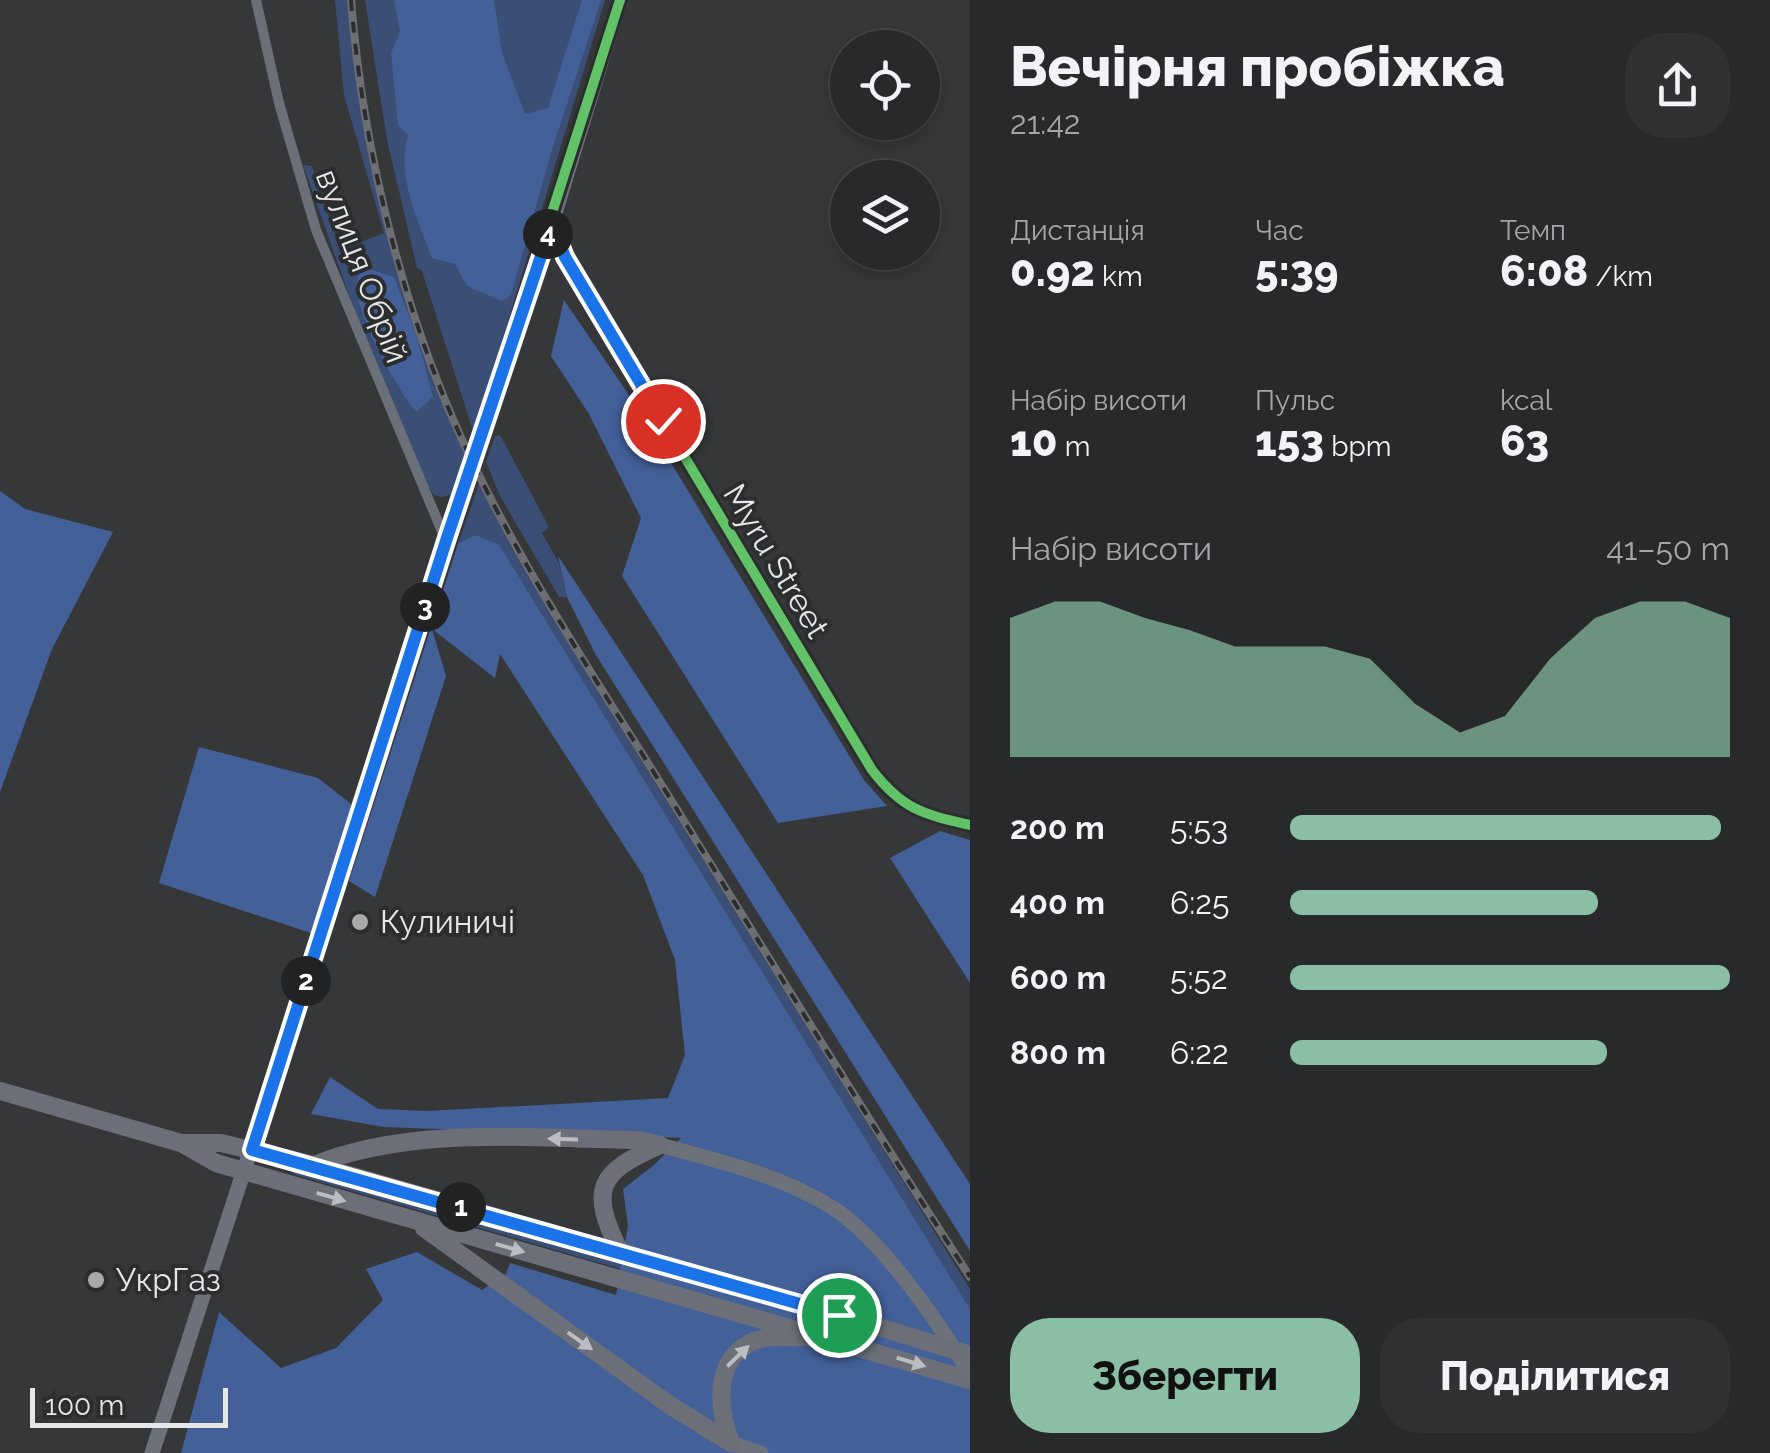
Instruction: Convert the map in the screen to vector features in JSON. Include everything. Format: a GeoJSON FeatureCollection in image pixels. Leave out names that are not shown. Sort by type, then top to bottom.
{"type":"FeatureCollection","features":[{"type":"Feature","properties":{"kind":"main road"},"geometry":{"type":"LineString","coordinates":[[0,1091],[181,1143],[216,1163],[416,1222],[970,1377]]}},
{"type":"Feature","properties":{"kind":"main road"},"geometry":{"type":"LineString","coordinates":[[314,1165],[365,1147],[446,1140],[639,1140],[660,1145]]}},
{"type":"Feature","properties":{"kind":"main road"},"geometry":{"type":"LineString","coordinates":[[181,1143],[221,1143],[314,1165],[970,1355]]}},
{"type":"Feature","properties":{"kind":"main road"},"geometry":{"type":"LineString","coordinates":[[620,1252],[602,1207],[606,1184],[622,1162],[660,1145]]}},
{"type":"Feature","properties":{"kind":"main road"},"geometry":{"type":"LineString","coordinates":[[416,1222],[668,1404],[731,1442]]}},
{"type":"Feature","properties":{"kind":"main road"},"geometry":{"type":"LineString","coordinates":[[731,1442],[722,1421],[720,1398],[725,1369],[753,1342],[827,1337]]}},
{"type":"Feature","properties":{"kind":"street","name":"вулиця Обрій"},"geometry":{"type":"LineString","coordinates":[[256,0],[279,102],[316,230],[446,541]]}},
{"type":"Feature","properties":{"kind":"street"},"geometry":{"type":"LineString","coordinates":[[152,1453],[552,223],[620,0]]}},
{"type":"Feature","properties":{"kind":"street","name":"Myru Street"},"geometry":{"type":"LineString","coordinates":[[552,223],[565,257],[872,770],[892,795],[918,813],[970,824]]}},
{"type":"Feature","properties":{"kind":"street"},"geometry":{"type":"LineString","coordinates":[[660,1145],[737,1166],[805,1192],[836,1210],[866,1234],[970,1377]]}},
{"type":"Feature","properties":{"kind":"street"},"geometry":{"type":"LineString","coordinates":[[731,1442],[760,1453]]}},
{"type":"Feature","properties":{"kind":"shaded area"},"geometry":{"type":"Polygon","coordinates":[[[335,0],[348,0],[359,94],[391,230],[441,390],[466,453],[456,493],[442,497],[434,495],[425,482],[356,315],[303,165],[312,166],[340,250],[384,233],[344,95],[335,0]]]}},
{"type":"Feature","properties":{"kind":"shaded area"},"geometry":{"type":"Polygon","coordinates":[[[365,0],[605,0],[474,434],[422,271],[417,268],[387,140],[365,0]]]}},
{"type":"Feature","properties":{"kind":"shaded area"},"geometry":{"type":"Polygon","coordinates":[[[394,0],[494,0],[502,53],[525,114],[548,108],[582,0],[601,0],[551,153],[511,295],[502,301],[467,286],[455,264],[432,258],[415,213],[405,167],[408,135],[398,125],[391,53],[400,32],[394,0]]]}},
{"type":"Feature","properties":{"kind":"shaded area"},"geometry":{"type":"Polygon","coordinates":[[[362,267],[394,277],[417,337],[433,397],[416,412],[389,370],[359,304],[356,287],[362,267]]]}},
{"type":"Feature","properties":{"kind":"shaded area"},"geometry":{"type":"Polygon","coordinates":[[[564,300],[637,407],[864,780],[887,806],[778,823],[622,576],[641,518],[589,414],[551,356],[564,300]]]}},
{"type":"Feature","properties":{"kind":"shaded area"},"geometry":{"type":"Polygon","coordinates":[[[500,435],[549,527],[542,533],[559,563],[567,597],[559,597],[500,496],[486,462],[495,436],[500,435]]]}},
{"type":"Feature","properties":{"kind":"shaded area"},"geometry":{"type":"Polygon","coordinates":[[[479,484],[615,718],[970,1289],[970,1320],[458,544],[479,484]]]}},
{"type":"Feature","properties":{"kind":"shaded area"},"geometry":{"type":"Polygon","coordinates":[[[0,491],[25,509],[113,532],[52,649],[0,792],[0,491]]]}},
{"type":"Feature","properties":{"kind":"shaded area"},"geometry":{"type":"Polygon","coordinates":[[[475,535],[499,545],[970,1309],[970,1453],[181,1453],[219,1312],[281,1368],[336,1348],[383,1300],[366,1269],[417,1252],[482,1290],[506,1274],[510,1263],[616,1295],[628,1226],[623,1189],[681,1138],[384,1127],[311,1114],[330,1077],[378,1109],[427,1111],[668,1098],[685,1055],[675,960],[643,875],[500,654],[495,678],[432,629],[446,676],[375,897],[349,881],[458,544],[475,535]]]}},
{"type":"Feature","properties":{"kind":"shaded area"},"geometry":{"type":"Polygon","coordinates":[[[558,556],[970,1184],[970,1251],[596,655],[567,597],[558,556]]]}},
{"type":"Feature","properties":{"kind":"shaded area"},"geometry":{"type":"Polygon","coordinates":[[[199,747],[318,778],[355,807],[320,936],[159,883],[199,747]]]}},
{"type":"Feature","properties":{"kind":"shaded area"},"geometry":{"type":"Polygon","coordinates":[[[940,831],[970,840],[970,983],[890,858],[940,831]]]}},
{"type":"Feature","properties":{"kind":"shaded area"},"geometry":{"type":"Polygon","coordinates":[[[295,1168],[788,1313],[786,1317],[293,1174],[295,1168]]]}},
{"type":"Feature","properties":{"kind":"railway"},"geometry":{"type":"LineString","coordinates":[[351,0],[366,118],[392,238],[428,355],[474,465],[577,650],[970,1277]]}},
{"type":"Feature","properties":{"kind":"cycle path"},"geometry":{"type":"LineString","coordinates":[[252,1151],[620,0]]}},
{"type":"Feature","properties":{"kind":"cycle path"},"geometry":{"type":"LineString","coordinates":[[552,223],[565,257],[872,770],[904,802],[970,825]]}},
{"type":"Feature","properties":{"kind":"place","name":"Кулиничі"},"geometry":{"type":"Point","coordinates":[360,922]}},
{"type":"Feature","properties":{"kind":"place","name":"УкрГаз"},"geometry":{"type":"Point","coordinates":[96,1280]}},
{"type":"Feature","properties":{"kind":"route"},"geometry":{"type":"LineString","coordinates":[[663,421],[565,257],[552,223],[252,1150],[839,1315]]}}]}
